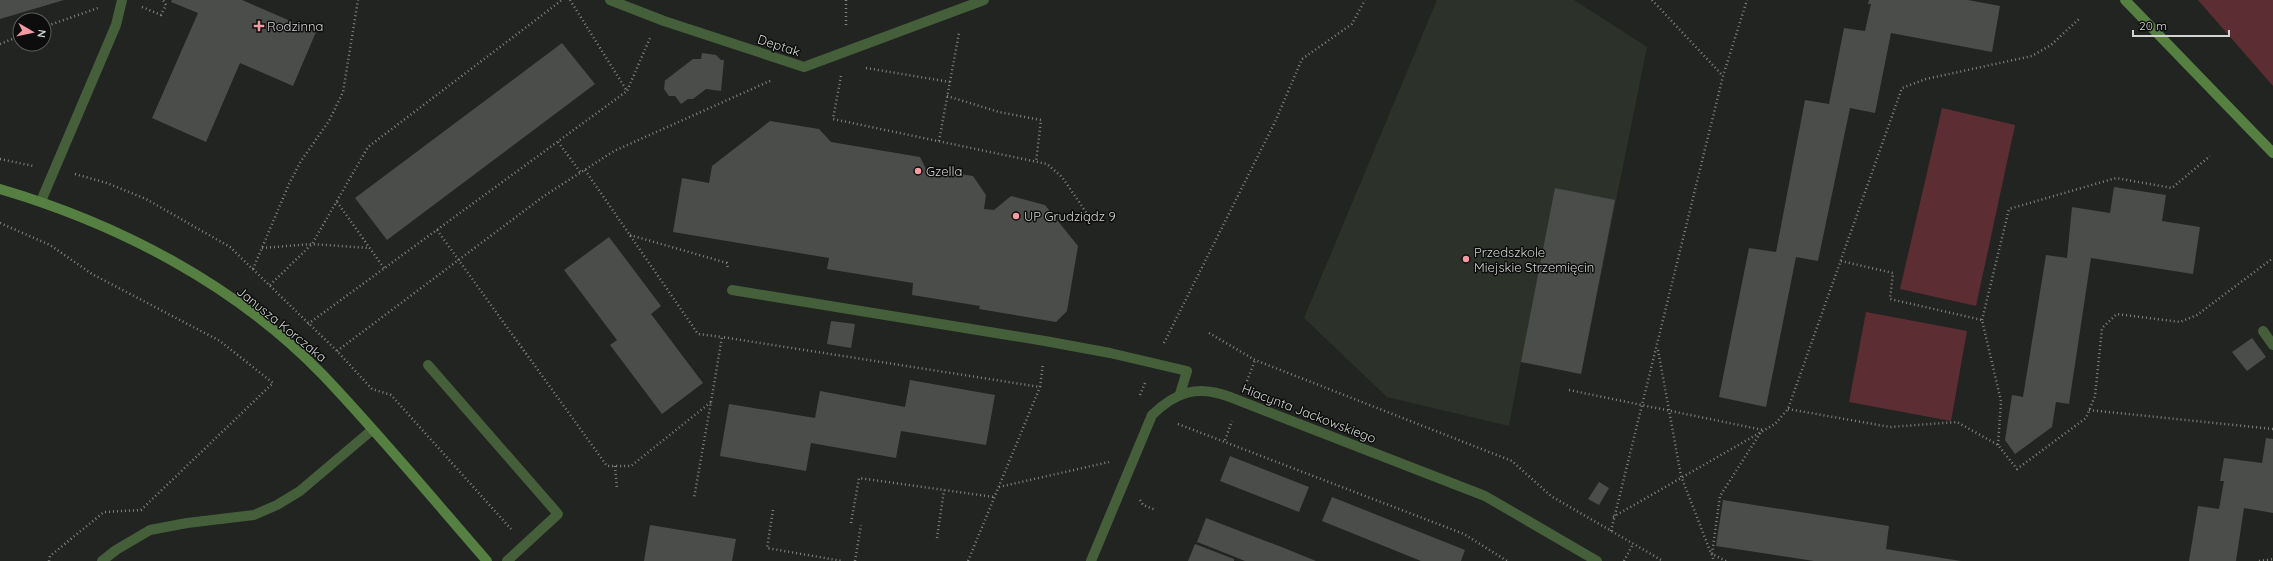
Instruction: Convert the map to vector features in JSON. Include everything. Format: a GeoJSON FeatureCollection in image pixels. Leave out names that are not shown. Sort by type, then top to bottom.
{"type":"FeatureCollection","features":[{"type":"Feature","properties":{"kind":"street"},"geometry":{"type":"LineString","coordinates":[[41,201],[116,24],[122,0]]}},
{"type":"Feature","properties":{"kind":"street","name":"Deptak"},"geometry":{"type":"LineString","coordinates":[[610,0],[658,19],[804,67],[984,0]]}},
{"type":"Feature","properties":{"kind":"street"},"geometry":{"type":"LineString","coordinates":[[2125,0],[2273,153]]}},
{"type":"Feature","properties":{"kind":"street","name":"Janusza Korczaka"},"geometry":{"type":"LineString","coordinates":[[0,189],[41,201],[90,220],[150,248],[248,310],[322,375],[487,561]]}},
{"type":"Feature","properties":{"kind":"street"},"geometry":{"type":"LineString","coordinates":[[732,290],[1045,341],[1154,363],[1187,371],[1180,394]]}},
{"type":"Feature","properties":{"kind":"street"},"geometry":{"type":"LineString","coordinates":[[2263,331],[2273,345]]}},
{"type":"Feature","properties":{"kind":"street"},"geometry":{"type":"LineString","coordinates":[[428,365],[558,514],[507,561]]}},
{"type":"Feature","properties":{"kind":"street","name":"Hiacynta Jackowskiego"},"geometry":{"type":"LineString","coordinates":[[1091,561],[1152,415],[1164,403],[1180,394],[1199,390],[1216,392],[1486,496],[1597,561]]}},
{"type":"Feature","properties":{"kind":"street"},"geometry":{"type":"LineString","coordinates":[[102,561],[116,550],[150,530],[187,523],[254,515],[278,505],[300,491],[372,430]]}},
{"type":"Feature","properties":{"kind":"path"},"geometry":{"type":"LineString","coordinates":[[147,9],[161,15],[166,4],[164,0]]}},
{"type":"Feature","properties":{"kind":"path"},"geometry":{"type":"LineString","coordinates":[[253,269],[289,184],[301,161],[329,121],[343,92],[358,0]]}},
{"type":"Feature","properties":{"kind":"path"},"geometry":{"type":"LineString","coordinates":[[270,285],[312,244],[368,147],[562,0]]}},
{"type":"Feature","properties":{"kind":"path"},"geometry":{"type":"LineString","coordinates":[[570,0],[627,91]]}},
{"type":"Feature","properties":{"kind":"path"},"geometry":{"type":"LineString","coordinates":[[846,0],[846,51]]}},
{"type":"Feature","properties":{"kind":"path"},"geometry":{"type":"LineString","coordinates":[[1139,397],[1154,363],[1274,122],[1302,59],[1352,24],[1365,0]]}},
{"type":"Feature","properties":{"kind":"path"},"geometry":{"type":"LineString","coordinates":[[1652,0],[1723,76]]}},
{"type":"Feature","properties":{"kind":"path"},"geometry":{"type":"LineString","coordinates":[[1611,531],[1613,517],[1658,348],[1723,76],[1747,0]]}},
{"type":"Feature","properties":{"kind":"path"},"geometry":{"type":"LineString","coordinates":[[52,25],[104,6]]}},
{"type":"Feature","properties":{"kind":"path"},"geometry":{"type":"LineString","coordinates":[[939,141],[960,29],[956,10]]}},
{"type":"Feature","properties":{"kind":"path"},"geometry":{"type":"LineString","coordinates":[[1613,517],[1681,476],[1775,424],[1788,409],[1902,88],[1926,79],[2032,56],[2051,45],[2080,18]]}},
{"type":"Feature","properties":{"kind":"path"},"geometry":{"type":"LineString","coordinates":[[308,324],[627,91],[658,19]]}},
{"type":"Feature","properties":{"kind":"path"},"geometry":{"type":"LineString","coordinates":[[0,44],[12,39]]}},
{"type":"Feature","properties":{"kind":"path"},"geometry":{"type":"LineString","coordinates":[[337,351],[544,196],[614,151],[804,67]]}},
{"type":"Feature","properties":{"kind":"path"},"geometry":{"type":"LineString","coordinates":[[859,67],[950,82]]}},
{"type":"Feature","properties":{"kind":"path"},"geometry":{"type":"LineString","coordinates":[[838,91],[833,120],[1046,164],[1062,177],[1088,216]]}},
{"type":"Feature","properties":{"kind":"path"},"geometry":{"type":"LineString","coordinates":[[948,96],[999,112],[1041,120],[1036,162]]}},
{"type":"Feature","properties":{"kind":"path"},"geometry":{"type":"LineString","coordinates":[[558,142],[581,173]]}},
{"type":"Feature","properties":{"kind":"path"},"geometry":{"type":"LineString","coordinates":[[1998,445],[2001,400],[1982,320],[2009,209],[2116,178],[2172,188],[2210,156]]}},
{"type":"Feature","properties":{"kind":"path"},"geometry":{"type":"LineString","coordinates":[[0,159],[107,183],[146,199],[230,247],[337,351],[372,389],[391,395],[526,544]]}},
{"type":"Feature","properties":{"kind":"path"},"geometry":{"type":"LineString","coordinates":[[585,170],[698,334],[1040,387]]}},
{"type":"Feature","properties":{"kind":"path"},"geometry":{"type":"LineString","coordinates":[[337,202],[384,268]]}},
{"type":"Feature","properties":{"kind":"path"},"geometry":{"type":"LineString","coordinates":[[0,223],[50,245],[92,274],[220,341],[273,383],[141,510],[104,512],[50,556],[49,561]]}},
{"type":"Feature","properties":{"kind":"path"},"geometry":{"type":"LineString","coordinates":[[437,230],[460,259],[607,466],[631,466],[711,402]]}},
{"type":"Feature","properties":{"kind":"path"},"geometry":{"type":"LineString","coordinates":[[629,235],[727,263],[732,290]]}},
{"type":"Feature","properties":{"kind":"path"},"geometry":{"type":"LineString","coordinates":[[262,248],[312,244],[369,248]]}},
{"type":"Feature","properties":{"kind":"path"},"geometry":{"type":"LineString","coordinates":[[1788,409],[1890,427],[1956,422],[1998,445],[2017,469],[2086,418],[2095,396],[2102,328],[2117,314],[2180,322],[2197,315],[2273,258]]}},
{"type":"Feature","properties":{"kind":"path"},"geometry":{"type":"LineString","coordinates":[[1841,260],[1893,273],[1890,299],[1982,320]]}},
{"type":"Feature","properties":{"kind":"path"},"geometry":{"type":"LineString","coordinates":[[1209,333],[1255,360],[1512,461],[1551,496],[1662,561]]}},
{"type":"Feature","properties":{"kind":"path"},"geometry":{"type":"LineString","coordinates":[[694,498],[722,337]]}},
{"type":"Feature","properties":{"kind":"path"},"geometry":{"type":"LineString","coordinates":[[968,561],[1040,387],[1045,341]]}},
{"type":"Feature","properties":{"kind":"path"},"geometry":{"type":"LineString","coordinates":[[1658,348],[1681,476],[1714,561]]}},
{"type":"Feature","properties":{"kind":"path"},"geometry":{"type":"LineString","coordinates":[[1569,390],[1763,430]]}},
{"type":"Feature","properties":{"kind":"path"},"geometry":{"type":"LineString","coordinates":[[2089,410],[2273,429]]}},
{"type":"Feature","properties":{"kind":"path"},"geometry":{"type":"LineString","coordinates":[[1173,426],[1179,423],[1464,534],[1507,561]]}},
{"type":"Feature","properties":{"kind":"path"},"geometry":{"type":"LineString","coordinates":[[1712,554],[1720,496],[1763,430]]}},
{"type":"Feature","properties":{"kind":"path"},"geometry":{"type":"LineString","coordinates":[[1106,469],[1112,456]]}},
{"type":"Feature","properties":{"kind":"path"},"geometry":{"type":"LineString","coordinates":[[999,487],[1109,462]]}},
{"type":"Feature","properties":{"kind":"path"},"geometry":{"type":"LineString","coordinates":[[615,466],[616,489]]}},
{"type":"Feature","properties":{"kind":"path"},"geometry":{"type":"LineString","coordinates":[[851,523],[859,478],[994,497]]}},
{"type":"Feature","properties":{"kind":"path"},"geometry":{"type":"LineString","coordinates":[[937,538],[944,490]]}},
{"type":"Feature","properties":{"kind":"path"},"geometry":{"type":"LineString","coordinates":[[773,510],[766,548],[842,561]]}},
{"type":"Feature","properties":{"kind":"path"},"geometry":{"type":"LineString","coordinates":[[854,561],[861,525]]}},
{"type":"Feature","properties":{"kind":"path"},"geometry":{"type":"LineString","coordinates":[[1624,561],[1634,544]]}},
{"type":"Feature","properties":{"kind":"path"},"geometry":{"type":"LineString","coordinates":[[1712,554],[1726,561]]}},
{"type":"Feature","properties":{"kind":"path"},"geometry":{"type":"LineString","coordinates":[[2259,561],[2273,559]]}},
{"type":"Feature","properties":{"kind":"shaded area","name":"Przedszkole Miejskie Strzemięcin"},"geometry":{"type":"Polygon","coordinates":[[[1437,0],[1574,0],[1647,47],[1581,374],[1521,362],[1509,426],[1387,397],[1304,318],[1437,0]]]}},
{"type":"Feature","properties":{"kind":"shaded area"},"geometry":{"type":"Polygon","coordinates":[[[2198,0],[2273,0],[2273,86],[2198,0]]]}},
{"type":"Feature","properties":{"kind":"shaded area"},"geometry":{"type":"Polygon","coordinates":[[[1942,108],[2015,125],[1976,306],[1900,289],[1942,108]]]}},
{"type":"Feature","properties":{"kind":"shaded area"},"geometry":{"type":"Polygon","coordinates":[[[1866,312],[1967,331],[1951,421],[1849,402],[1866,312]]]}},
{"type":"Feature","properties":{"kind":"building"},"geometry":{"type":"Polygon","coordinates":[[[0,0],[64,0],[24,12],[12,12],[12,15],[0,19],[0,0]]]}},
{"type":"Feature","properties":{"kind":"building"},"geometry":{"type":"Polygon","coordinates":[[[172,0],[242,0],[316,32],[293,86],[240,63],[206,142],[152,118],[198,13],[171,2],[172,0]]]}},
{"type":"Feature","properties":{"kind":"building"},"geometry":{"type":"Polygon","coordinates":[[[1869,0],[1968,0],[2000,6],[1992,52],[1891,33],[1875,113],[1850,108],[1818,261],[1796,257],[1766,407],[1719,397],[1749,248],[1776,252],[1805,100],[1829,104],[1844,28],[1865,31],[1871,4],[1868,4],[1869,0]]]}},
{"type":"Feature","properties":{"kind":"building"},"geometry":{"type":"Polygon","coordinates":[[[562,43],[595,84],[387,240],[355,198],[562,43]]]}},
{"type":"Feature","properties":{"kind":"building"},"geometry":{"type":"Polygon","coordinates":[[[702,53],[716,55],[721,60],[724,60],[721,91],[706,89],[693,99],[688,99],[681,104],[675,96],[669,96],[664,89],[665,81],[663,82],[693,59],[701,59],[702,53]]]}},
{"type":"Feature","properties":{"kind":"building"},"geometry":{"type":"Polygon","coordinates":[[[770,121],[819,129],[831,142],[920,157],[926,169],[973,176],[986,195],[984,209],[994,210],[1011,196],[1045,205],[1078,246],[1067,311],[1056,322],[979,309],[980,306],[912,295],[913,283],[827,269],[829,258],[673,232],[682,178],[709,183],[712,166],[770,121]]]}},
{"type":"Feature","properties":{"kind":"building"},"geometry":{"type":"Polygon","coordinates":[[[2114,187],[2166,195],[2162,221],[2200,227],[2193,274],[2091,258],[2069,404],[2056,402],[2052,427],[2015,454],[2005,440],[2012,395],[2023,397],[2046,255],[2067,258],[2072,207],[2110,213],[2114,187]]]}},
{"type":"Feature","properties":{"kind":"building"},"geometry":{"type":"Polygon","coordinates":[[[1555,188],[1615,200],[1581,374],[1521,362],[1555,188]]]}},
{"type":"Feature","properties":{"kind":"building"},"geometry":{"type":"Polygon","coordinates":[[[609,237],[661,306],[651,314],[703,383],[662,414],[610,345],[617,340],[564,270],[609,237]]]}},
{"type":"Feature","properties":{"kind":"building"},"geometry":{"type":"Polygon","coordinates":[[[831,321],[855,324],[851,348],[827,344],[831,321]]]}},
{"type":"Feature","properties":{"kind":"building"},"geometry":{"type":"Polygon","coordinates":[[[2252,338],[2266,357],[2247,371],[2232,352],[2252,338]]]}},
{"type":"Feature","properties":{"kind":"building"},"geometry":{"type":"Polygon","coordinates":[[[910,380],[995,395],[986,445],[901,431],[896,458],[811,443],[806,471],[720,456],[729,404],[815,418],[820,391],[905,407],[910,380]]]}},
{"type":"Feature","properties":{"kind":"building"},"geometry":{"type":"Polygon","coordinates":[[[2266,438],[2273,439],[2273,513],[2244,508],[2236,561],[2189,561],[2198,506],[2219,509],[2224,481],[2220,481],[2224,458],[2262,463],[2266,438]]]}},
{"type":"Feature","properties":{"kind":"building"},"geometry":{"type":"Polygon","coordinates":[[[1230,456],[1309,487],[1299,512],[1220,481],[1230,456]]]}},
{"type":"Feature","properties":{"kind":"building"},"geometry":{"type":"Polygon","coordinates":[[[1599,482],[1609,488],[1599,505],[1588,499],[1599,482]]]}},
{"type":"Feature","properties":{"kind":"building"},"geometry":{"type":"Polygon","coordinates":[[[1332,497],[1465,550],[1461,561],[1421,561],[1322,521],[1332,497]]]}},
{"type":"Feature","properties":{"kind":"building"},"geometry":{"type":"Polygon","coordinates":[[[1723,500],[1889,526],[1886,549],[1961,561],[1814,561],[1716,546],[1723,500]]]}},
{"type":"Feature","properties":{"kind":"building"},"geometry":{"type":"Polygon","coordinates":[[[1206,518],[1316,561],[1245,561],[1197,542],[1206,518]]]}},
{"type":"Feature","properties":{"kind":"building"},"geometry":{"type":"Polygon","coordinates":[[[650,525],[736,539],[732,561],[644,561],[650,525]]]}},
{"type":"Feature","properties":{"kind":"building"},"geometry":{"type":"Polygon","coordinates":[[[1195,544],[1234,559],[1234,561],[1188,561],[1195,544]]]}},
{"type":"Feature","properties":{"kind":"place","name":"Rodzinna"},"geometry":{"type":"Point","coordinates":[259,26]}},
{"type":"Feature","properties":{"kind":"place","name":"Gzella"},"geometry":{"type":"Point","coordinates":[918,171]}},
{"type":"Feature","properties":{"kind":"place","name":"UP Grudziądz 9"},"geometry":{"type":"Point","coordinates":[1016,216]}},
{"type":"Feature","properties":{"kind":"place","name":"Przedszkole Miejskie Strzemięcin"},"geometry":{"type":"Point","coordinates":[1466,259]}}]}
